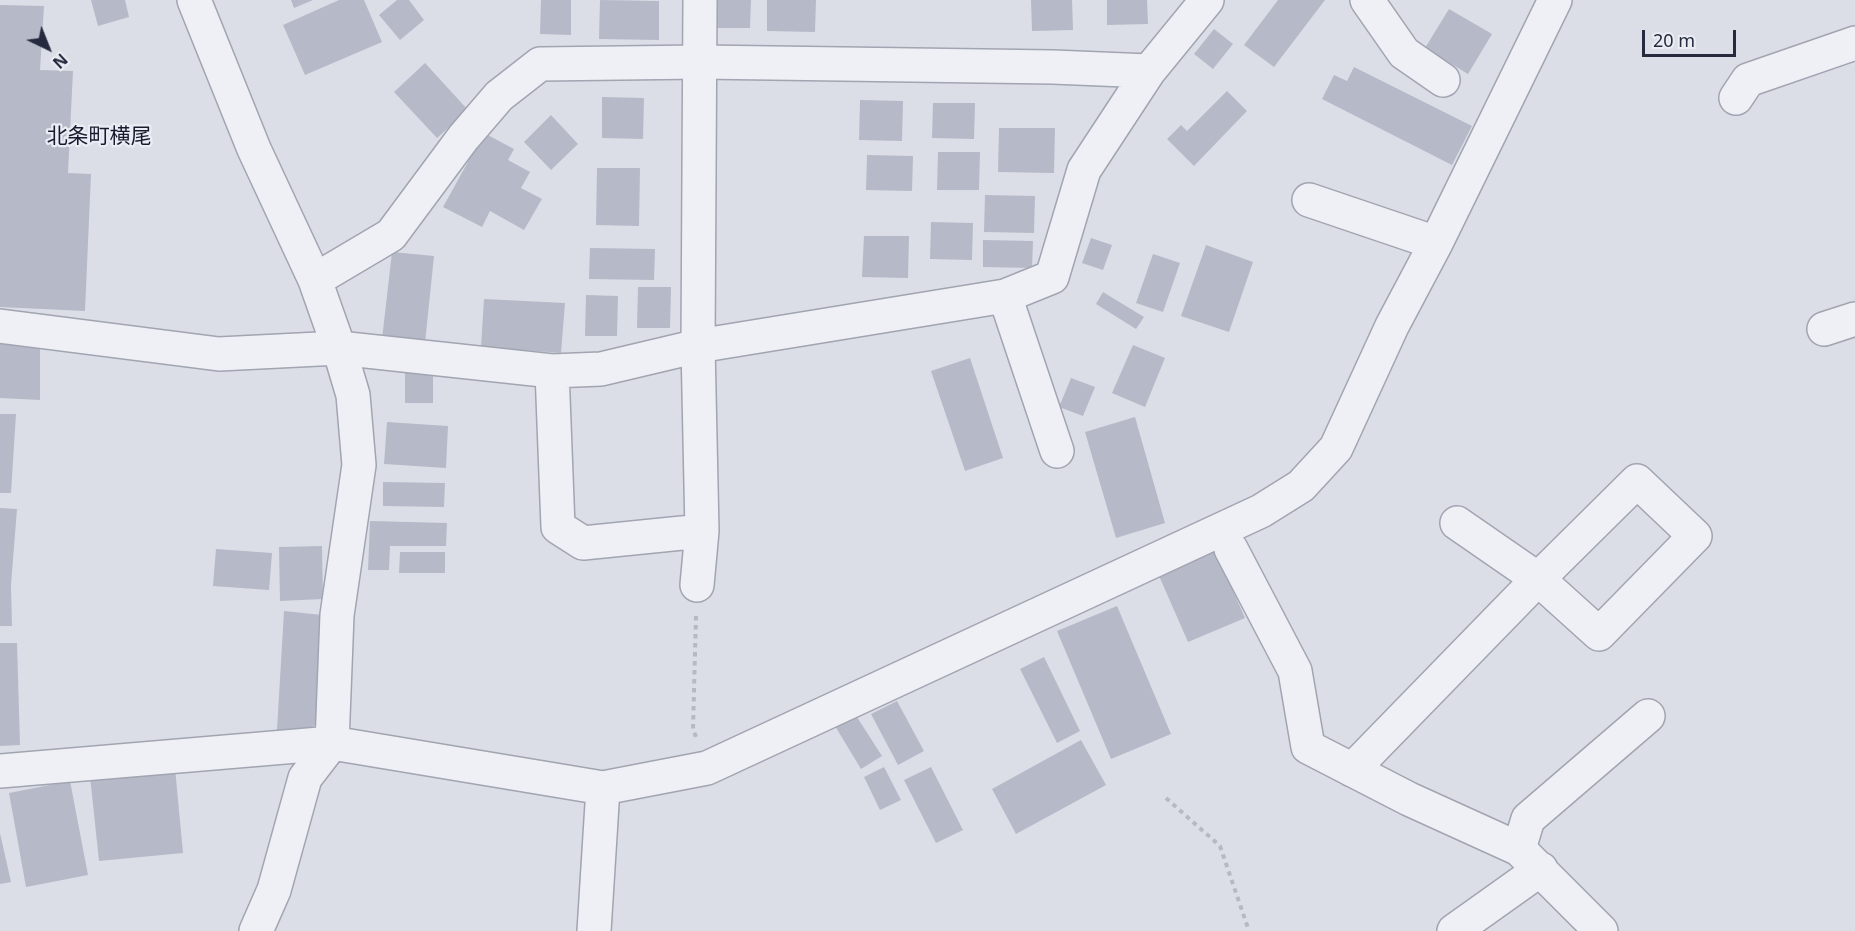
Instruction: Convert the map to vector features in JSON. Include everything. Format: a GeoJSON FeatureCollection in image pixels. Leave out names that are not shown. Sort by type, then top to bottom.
{"type":"FeatureCollection","features":[{"type":"Feature","properties":{"kind":"street"},"geometry":{"type":"LineString","coordinates":[[194,0],[255,149],[315,280],[353,395],[359,465],[337,615],[332,743],[305,778],[274,891],[256,931]]}},
{"type":"Feature","properties":{"kind":"street"},"geometry":{"type":"LineString","coordinates":[[697,585],[702,531],[698,346],[700,0]]}},
{"type":"Feature","properties":{"kind":"street"},"geometry":{"type":"LineString","coordinates":[[0,326],[219,354],[339,348],[552,371],[601,369],[698,346],[1005,296],[1052,277],[1084,170],[1149,71],[1207,0]]}},
{"type":"Feature","properties":{"kind":"street"},"geometry":{"type":"LineString","coordinates":[[1367,0],[1404,53],[1443,80]]}},
{"type":"Feature","properties":{"kind":"street"},"geometry":{"type":"LineString","coordinates":[[0,771],[332,743],[603,788],[707,768],[1261,511],[1301,486],[1336,448],[1392,326],[1437,243],[1555,0]]}},
{"type":"Feature","properties":{"kind":"street"},"geometry":{"type":"LineString","coordinates":[[1736,98],[1748,80],[1855,42]]}},
{"type":"Feature","properties":{"kind":"street"},"geometry":{"type":"LineString","coordinates":[[315,280],[391,235],[463,138],[492,105],[540,64],[701,62],[1053,67],[1149,71]]}},
{"type":"Feature","properties":{"kind":"street"},"geometry":{"type":"LineString","coordinates":[[1309,200],[1437,243]]}},
{"type":"Feature","properties":{"kind":"street"},"geometry":{"type":"LineString","coordinates":[[1005,296],[1057,451]]}},
{"type":"Feature","properties":{"kind":"street"},"geometry":{"type":"LineString","coordinates":[[1824,329],[1855,319]]}},
{"type":"Feature","properties":{"kind":"street"},"geometry":{"type":"LineString","coordinates":[[552,371],[558,527],[583,543],[702,531]]}},
{"type":"Feature","properties":{"kind":"street"},"geometry":{"type":"LineString","coordinates":[[1352,770],[1538,579],[1637,481],[1695,536],[1599,634],[1538,579],[1457,523]]}},
{"type":"Feature","properties":{"kind":"street"},"geometry":{"type":"LineString","coordinates":[[1231,549],[1295,671],[1308,747],[1530,859],[1600,931]]}},
{"type":"Feature","properties":{"kind":"street"},"geometry":{"type":"LineString","coordinates":[[1454,931],[1530,859],[1528,819],[1648,716]]}},
{"type":"Feature","properties":{"kind":"street"},"geometry":{"type":"LineString","coordinates":[[594,931],[603,788]]}},
{"type":"Feature","properties":{"kind":"path"},"geometry":{"type":"LineString","coordinates":[[697,585],[693,729],[707,768]]}},
{"type":"Feature","properties":{"kind":"path"},"geometry":{"type":"LineString","coordinates":[[1166,798],[1220,846],[1249,931]]}},
{"type":"Feature","properties":{"kind":"building"},"geometry":{"type":"Polygon","coordinates":[[[91,0],[125,0],[129,17],[98,26],[91,0]]]}},
{"type":"Feature","properties":{"kind":"building"},"geometry":{"type":"Polygon","coordinates":[[[291,0],[313,0],[294,8],[291,0]]]}},
{"type":"Feature","properties":{"kind":"building"},"geometry":{"type":"Polygon","coordinates":[[[339,0],[364,0],[382,42],[305,75],[283,25],[339,0]]]}},
{"type":"Feature","properties":{"kind":"building"},"geometry":{"type":"Polygon","coordinates":[[[397,0],[409,0],[424,20],[400,40],[379,15],[397,0]]]}},
{"type":"Feature","properties":{"kind":"building"},"geometry":{"type":"Polygon","coordinates":[[[541,0],[571,0],[571,35],[540,34],[541,0]]]}},
{"type":"Feature","properties":{"kind":"building"},"geometry":{"type":"Polygon","coordinates":[[[600,0],[659,1],[659,40],[599,39],[600,0]]]}},
{"type":"Feature","properties":{"kind":"building"},"geometry":{"type":"Polygon","coordinates":[[[716,0],[751,0],[750,28],[715,28],[716,0]]]}},
{"type":"Feature","properties":{"kind":"building"},"geometry":{"type":"Polygon","coordinates":[[[767,0],[816,0],[815,32],[767,31],[767,0]]]}},
{"type":"Feature","properties":{"kind":"building"},"geometry":{"type":"Polygon","coordinates":[[[1031,0],[1072,0],[1073,30],[1032,31],[1031,0]]]}},
{"type":"Feature","properties":{"kind":"building"},"geometry":{"type":"Polygon","coordinates":[[[1107,0],[1147,0],[1148,24],[1107,25],[1107,0]]]}},
{"type":"Feature","properties":{"kind":"building"},"geometry":{"type":"Polygon","coordinates":[[[1278,0],[1325,0],[1274,67],[1244,45],[1278,0]]]}},
{"type":"Feature","properties":{"kind":"building"},"geometry":{"type":"Polygon","coordinates":[[[0,5],[44,6],[40,70],[73,71],[68,173],[91,174],[85,311],[0,307],[0,5]]]}},
{"type":"Feature","properties":{"kind":"building"},"geometry":{"type":"Polygon","coordinates":[[[1449,9],[1492,34],[1468,74],[1425,48],[1449,9]]]}},
{"type":"Feature","properties":{"kind":"building"},"geometry":{"type":"Polygon","coordinates":[[[1214,29],[1233,44],[1213,69],[1194,54],[1214,29]]]}},
{"type":"Feature","properties":{"kind":"building"},"geometry":{"type":"Polygon","coordinates":[[[425,63],[468,110],[437,138],[394,92],[425,63]]]}},
{"type":"Feature","properties":{"kind":"building"},"geometry":{"type":"Polygon","coordinates":[[[1354,67],[1472,126],[1452,165],[1322,99],[1334,75],[1347,81],[1354,67]]]}},
{"type":"Feature","properties":{"kind":"building"},"geometry":{"type":"Polygon","coordinates":[[[1227,91],[1247,111],[1194,166],[1167,139],[1181,125],[1187,131],[1227,91]]]}},
{"type":"Feature","properties":{"kind":"building"},"geometry":{"type":"Polygon","coordinates":[[[602,97],[644,98],[643,139],[602,138],[602,97]]]}},
{"type":"Feature","properties":{"kind":"building"},"geometry":{"type":"Polygon","coordinates":[[[860,100],[903,101],[902,141],[859,140],[860,100]]]}},
{"type":"Feature","properties":{"kind":"building"},"geometry":{"type":"Polygon","coordinates":[[[933,103],[975,103],[974,139],[932,138],[933,103]]]}},
{"type":"Feature","properties":{"kind":"building"},"geometry":{"type":"Polygon","coordinates":[[[551,115],[578,144],[551,170],[524,142],[551,115]]]}},
{"type":"Feature","properties":{"kind":"building"},"geometry":{"type":"Polygon","coordinates":[[[999,128],[1055,128],[1054,173],[998,172],[999,128]]]}},
{"type":"Feature","properties":{"kind":"building"},"geometry":{"type":"Polygon","coordinates":[[[484,133],[514,149],[508,160],[530,172],[521,188],[542,199],[524,230],[490,211],[482,227],[443,207],[484,133]]]}},
{"type":"Feature","properties":{"kind":"building"},"geometry":{"type":"Polygon","coordinates":[[[938,152],[980,152],[979,190],[937,190],[938,152]]]}},
{"type":"Feature","properties":{"kind":"building"},"geometry":{"type":"Polygon","coordinates":[[[867,155],[913,156],[912,191],[866,190],[867,155]]]}},
{"type":"Feature","properties":{"kind":"building"},"geometry":{"type":"Polygon","coordinates":[[[597,168],[640,168],[639,226],[596,225],[597,168]]]}},
{"type":"Feature","properties":{"kind":"building"},"geometry":{"type":"Polygon","coordinates":[[[985,195],[1035,196],[1034,233],[984,232],[985,195]]]}},
{"type":"Feature","properties":{"kind":"building"},"geometry":{"type":"Polygon","coordinates":[[[931,222],[973,223],[972,260],[930,259],[931,222]]]}},
{"type":"Feature","properties":{"kind":"building"},"geometry":{"type":"Polygon","coordinates":[[[864,236],[909,236],[908,278],[862,277],[864,236]]]}},
{"type":"Feature","properties":{"kind":"building"},"geometry":{"type":"Polygon","coordinates":[[[1091,238],[1112,245],[1103,270],[1082,263],[1091,238]]]}},
{"type":"Feature","properties":{"kind":"building"},"geometry":{"type":"Polygon","coordinates":[[[983,240],[1033,241],[1032,268],[983,267],[983,240]]]}},
{"type":"Feature","properties":{"kind":"building"},"geometry":{"type":"Polygon","coordinates":[[[1206,245],[1253,262],[1229,332],[1181,316],[1206,245]]]}},
{"type":"Feature","properties":{"kind":"building"},"geometry":{"type":"Polygon","coordinates":[[[590,248],[655,249],[654,280],[589,279],[590,248]]]}},
{"type":"Feature","properties":{"kind":"building"},"geometry":{"type":"Polygon","coordinates":[[[392,252],[434,256],[425,343],[382,339],[392,252]]]}},
{"type":"Feature","properties":{"kind":"building"},"geometry":{"type":"Polygon","coordinates":[[[1153,254],[1180,263],[1163,312],[1136,303],[1153,254]]]}},
{"type":"Feature","properties":{"kind":"building"},"geometry":{"type":"Polygon","coordinates":[[[638,287],[671,287],[670,328],[637,328],[638,287]]]}},
{"type":"Feature","properties":{"kind":"building"},"geometry":{"type":"Polygon","coordinates":[[[1103,292],[1144,317],[1136,329],[1096,304],[1103,292]]]}},
{"type":"Feature","properties":{"kind":"building"},"geometry":{"type":"Polygon","coordinates":[[[586,295],[618,296],[617,336],[585,336],[586,295]]]}},
{"type":"Feature","properties":{"kind":"building"},"geometry":{"type":"Polygon","coordinates":[[[484,299],[565,303],[561,353],[481,347],[484,299]]]}},
{"type":"Feature","properties":{"kind":"building"},"geometry":{"type":"Polygon","coordinates":[[[0,342],[40,348],[40,400],[0,398],[0,342]]]}},
{"type":"Feature","properties":{"kind":"building"},"geometry":{"type":"Polygon","coordinates":[[[1133,345],[1165,358],[1145,407],[1112,393],[1133,345]]]}},
{"type":"Feature","properties":{"kind":"building"},"geometry":{"type":"Polygon","coordinates":[[[970,358],[1003,458],[965,471],[931,371],[970,358]]]}},
{"type":"Feature","properties":{"kind":"building"},"geometry":{"type":"Polygon","coordinates":[[[405,372],[433,372],[433,403],[405,403],[405,372]]]}},
{"type":"Feature","properties":{"kind":"building"},"geometry":{"type":"Polygon","coordinates":[[[1071,378],[1095,387],[1083,416],[1059,407],[1071,378]]]}},
{"type":"Feature","properties":{"kind":"building"},"geometry":{"type":"Polygon","coordinates":[[[0,414],[16,414],[11,493],[0,493],[0,414]]]}},
{"type":"Feature","properties":{"kind":"building"},"geometry":{"type":"Polygon","coordinates":[[[1135,417],[1165,523],[1116,538],[1085,432],[1135,417]]]}},
{"type":"Feature","properties":{"kind":"building"},"geometry":{"type":"Polygon","coordinates":[[[387,422],[448,426],[446,468],[384,464],[387,422]]]}},
{"type":"Feature","properties":{"kind":"building"},"geometry":{"type":"Polygon","coordinates":[[[383,482],[445,483],[444,507],[383,506],[383,482]]]}},
{"type":"Feature","properties":{"kind":"building"},"geometry":{"type":"Polygon","coordinates":[[[0,508],[17,509],[11,585],[12,626],[0,626],[0,508]]]}},
{"type":"Feature","properties":{"kind":"building"},"geometry":{"type":"Polygon","coordinates":[[[370,521],[447,523],[446,546],[390,546],[389,570],[368,570],[370,521]]]}},
{"type":"Feature","properties":{"kind":"building"},"geometry":{"type":"Polygon","coordinates":[[[1213,545],[1245,618],[1188,642],[1156,569],[1213,545]]]}},
{"type":"Feature","properties":{"kind":"building"},"geometry":{"type":"Polygon","coordinates":[[[322,546],[323,599],[280,601],[279,547],[322,546]]]}},
{"type":"Feature","properties":{"kind":"building"},"geometry":{"type":"Polygon","coordinates":[[[216,549],[272,553],[269,590],[213,586],[216,549]]]}},
{"type":"Feature","properties":{"kind":"building"},"geometry":{"type":"Polygon","coordinates":[[[400,552],[445,552],[445,573],[399,573],[400,552]]]}},
{"type":"Feature","properties":{"kind":"building"},"geometry":{"type":"Polygon","coordinates":[[[1117,606],[1171,734],[1111,759],[1057,631],[1117,606]]]}},
{"type":"Feature","properties":{"kind":"building"},"geometry":{"type":"Polygon","coordinates":[[[284,611],[322,615],[318,722],[307,732],[277,730],[284,611]]]}},
{"type":"Feature","properties":{"kind":"building"},"geometry":{"type":"Polygon","coordinates":[[[0,643],[17,643],[20,745],[0,746],[0,643]]]}},
{"type":"Feature","properties":{"kind":"building"},"geometry":{"type":"Polygon","coordinates":[[[1044,657],[1080,731],[1057,743],[1020,669],[1044,657]]]}},
{"type":"Feature","properties":{"kind":"building"},"geometry":{"type":"Polygon","coordinates":[[[897,701],[924,751],[898,765],[871,714],[897,701]]]}},
{"type":"Feature","properties":{"kind":"building"},"geometry":{"type":"Polygon","coordinates":[[[855,714],[882,756],[861,769],[835,726],[855,714]]]}},
{"type":"Feature","properties":{"kind":"building"},"geometry":{"type":"Polygon","coordinates":[[[1081,740],[1106,785],[1016,834],[992,789],[1081,740]]]}},
{"type":"Feature","properties":{"kind":"building"},"geometry":{"type":"Polygon","coordinates":[[[884,767],[901,800],[880,810],[864,777],[884,767]]]}},
{"type":"Feature","properties":{"kind":"building"},"geometry":{"type":"Polygon","coordinates":[[[931,767],[963,830],[936,843],[904,780],[931,767]]]}},
{"type":"Feature","properties":{"kind":"building"},"geometry":{"type":"Polygon","coordinates":[[[175,768],[183,853],[99,861],[90,776],[175,768]]]}},
{"type":"Feature","properties":{"kind":"building"},"geometry":{"type":"Polygon","coordinates":[[[70,781],[88,875],[26,887],[9,793],[70,781]]]}},
{"type":"Feature","properties":{"kind":"building"},"geometry":{"type":"Polygon","coordinates":[[[0,833],[11,882],[0,884],[0,833]]]}},
{"type":"Feature","properties":{"kind":"district","name":"北条町横尾"},"geometry":{"type":"Point","coordinates":[99,137]}}]}
